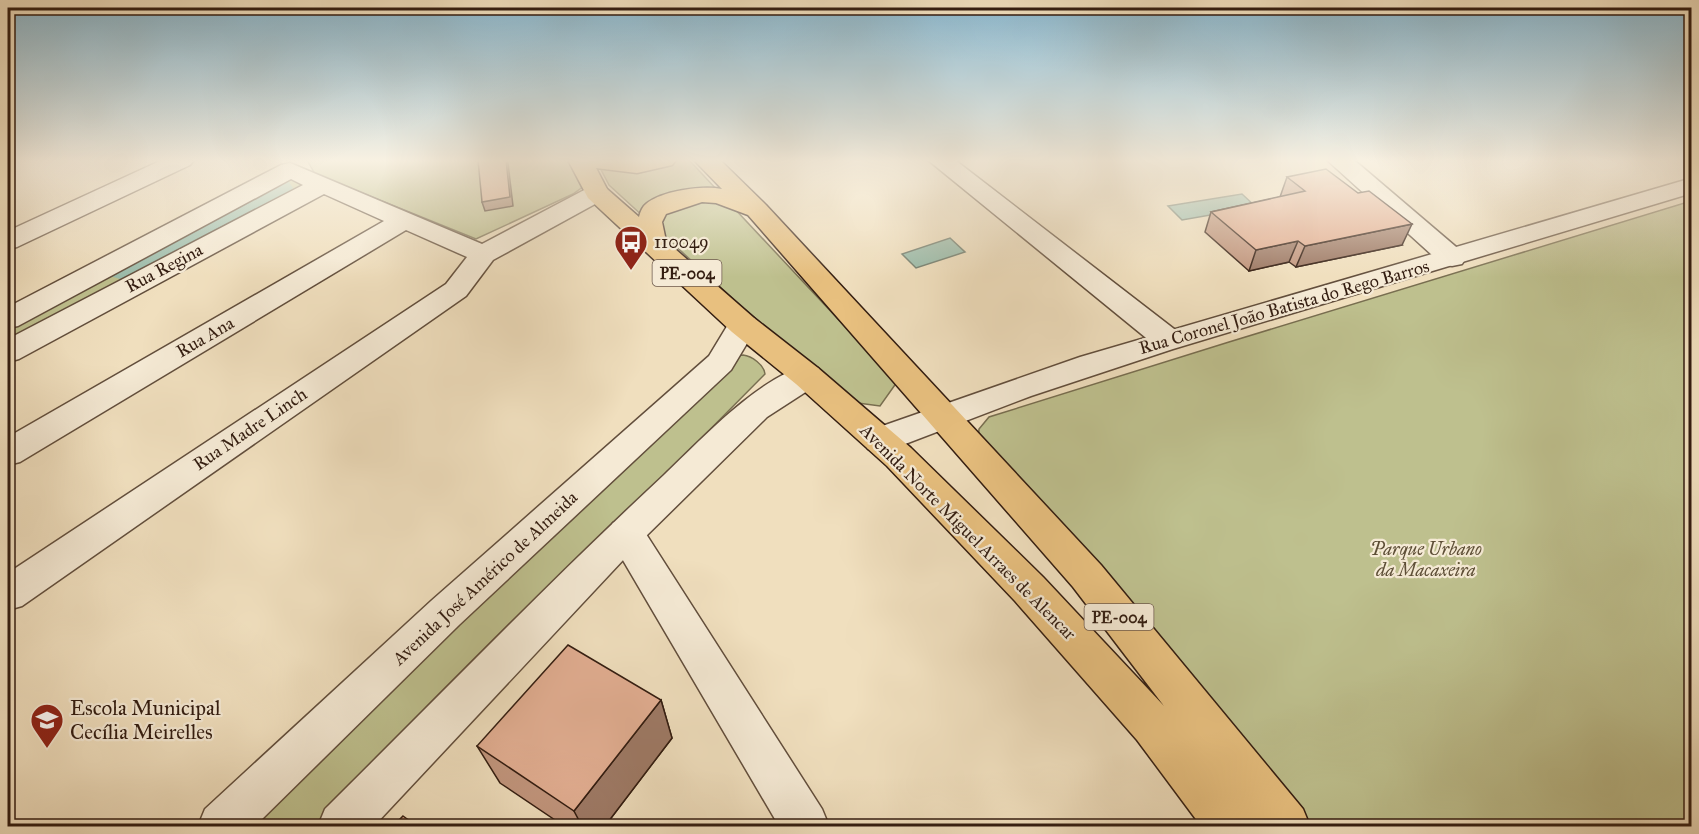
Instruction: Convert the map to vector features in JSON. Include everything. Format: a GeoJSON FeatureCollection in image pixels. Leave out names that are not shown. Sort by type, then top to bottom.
{"type":"FeatureCollection","features":[{"type":"Feature","properties":{"kind":"main road","name":"Avenida Norte Miguel Arraes de Alencar"},"geometry":{"type":"LineString","coordinates":[[604,199],[743,325],[807,376],[880,440],[1037,598],[1153,725],[1230,826]]}},
{"type":"Feature","properties":{"kind":"main road"},"geometry":{"type":"LineString","coordinates":[[653,241],[649,222],[655,209],[679,199]]}},
{"type":"Feature","properties":{"kind":"main road"},"geometry":{"type":"LineString","coordinates":[[731,199],[757,210]]}},
{"type":"Feature","properties":{"kind":"main road","name":"PE-004"},"geometry":{"type":"LineString","coordinates":[[746,199],[1087,576],[1286,826]]}},
{"type":"Feature","properties":{"kind":"street"},"geometry":{"type":"LineString","coordinates":[[8,241],[98,199]]}},
{"type":"Feature","properties":{"kind":"street","name":"Rua Regina"},"geometry":{"type":"LineString","coordinates":[[8,319],[219,199]]}},
{"type":"Feature","properties":{"kind":"street","name":"Rua Regina"},"geometry":{"type":"LineString","coordinates":[[8,352],[297,199]]}},
{"type":"Feature","properties":{"kind":"street"},"geometry":{"type":"LineString","coordinates":[[351,199],[483,254],[586,199]]}},
{"type":"Feature","properties":{"kind":"street"},"geometry":{"type":"LineString","coordinates":[[989,199],[1167,339]]}},
{"type":"Feature","properties":{"kind":"street"},"geometry":{"type":"LineString","coordinates":[[1384,199],[1452,258]]}},
{"type":"Feature","properties":{"kind":"street","name":"Rua Coronel João Batista do Rego Barros"},"geometry":{"type":"LineString","coordinates":[[880,440],[943,415],[1167,339],[1452,258],[1646,199]]}},
{"type":"Feature","properties":{"kind":"street","name":"Rua Ana"},"geometry":{"type":"LineString","coordinates":[[8,453],[403,221]]}},
{"type":"Feature","properties":{"kind":"street","name":"Rua Madre Linch"},"geometry":{"type":"LineString","coordinates":[[8,594],[456,290],[483,254]]}},
{"type":"Feature","properties":{"kind":"street","name":"Avenida José Américo de Almeida"},"geometry":{"type":"LineString","coordinates":[[222,826],[445,613],[720,363],[743,325]]}},
{"type":"Feature","properties":{"kind":"street"},"geometry":{"type":"LineString","coordinates":[[342,826],[626,534],[755,409],[807,376]]}},
{"type":"Feature","properties":{"kind":"street"},"geometry":{"type":"LineString","coordinates":[[626,534],[805,826]]}},
{"type":"Feature","properties":{"kind":"green space"},"geometry":{"type":"Polygon","coordinates":[[[239,199],[279,199],[8,346],[8,320],[239,199]]]}},
{"type":"Feature","properties":{"kind":"green space"},"geometry":{"type":"Polygon","coordinates":[[[377,199],[562,199],[476,239],[377,199]]]}},
{"type":"Feature","properties":{"kind":"green space"},"geometry":{"type":"Polygon","coordinates":[[[624,199],[725,199],[897,382],[880,406],[858,403],[743,308],[624,199]]]}},
{"type":"Feature","properties":{"kind":"green space","name":"Parque Urbano da Macaxeira"},"geometry":{"type":"Polygon","coordinates":[[[1691,201],[1691,826],[1301,826],[1039,507],[978,442],[979,429],[989,417],[1691,201]]]}},
{"type":"Feature","properties":{"kind":"green space"},"geometry":{"type":"Polygon","coordinates":[[[743,355],[757,361],[765,374],[317,826],[249,826],[737,356],[743,355]]]}},
{"type":"Feature","properties":{"kind":"shaded area"},"geometry":{"type":"Polygon","coordinates":[[[1212,199],[1247,199],[1256,207],[1182,220],[1168,206],[1212,199]]]}},
{"type":"Feature","properties":{"kind":"shaded area"},"geometry":{"type":"Polygon","coordinates":[[[950,238],[965,252],[916,268],[902,254],[950,238]]]}},
{"type":"Feature","properties":{"kind":"building"},"geometry":{"type":"Polygon","coordinates":[[[482,199],[499,199],[482,202],[482,199]]]}},
{"type":"Feature","properties":{"kind":"building"},"geometry":{"type":"Polygon","coordinates":[[[1270,199],[1379,199],[1412,224],[1305,246],[1298,241],[1256,250],[1211,212],[1270,199]]]}},
{"type":"Feature","properties":{"kind":"building"},"geometry":{"type":"Polygon","coordinates":[[[568,645],[661,700],[574,811],[477,746],[568,645]]]}},
{"type":"Feature","properties":{"kind":"building"},"geometry":{"type":"Polygon","coordinates":[[[403,816],[417,826],[393,826],[403,816]]]}},
{"type":"Feature","properties":{"kind":"waterway"},"geometry":{"type":"LineString","coordinates":[[120,270],[259,199]]}},
{"type":"Feature","properties":{"kind":"place","name":"110049"},"geometry":{"type":"Point","coordinates":[631,271]}},
{"type":"Feature","properties":{"kind":"place","name":"Escola Municipal Cecília Meirelles"},"geometry":{"type":"Point","coordinates":[47,749]}}]}
